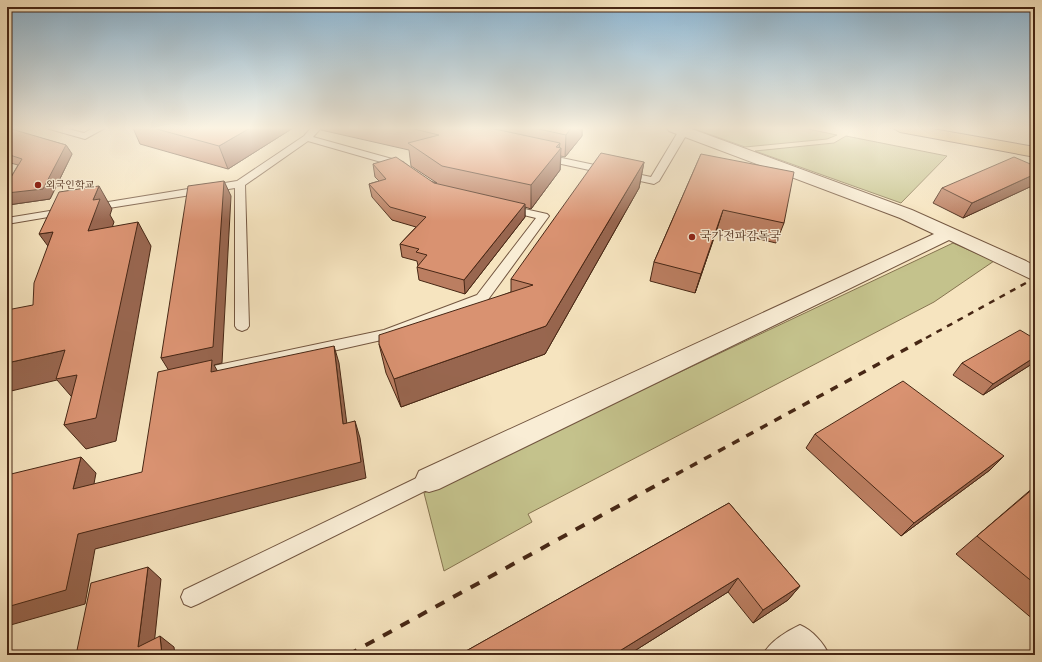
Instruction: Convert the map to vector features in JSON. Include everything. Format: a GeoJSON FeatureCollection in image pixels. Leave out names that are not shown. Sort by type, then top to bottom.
{"type":"FeatureCollection","features":[{"type":"Feature","properties":{"kind":"street"},"geometry":{"type":"LineString","coordinates":[[757,159],[906,214],[1012,262],[1035,275]]}},
{"type":"Feature","properties":{"kind":"street"},"geometry":{"type":"LineString","coordinates":[[429,480],[948,234]]}},
{"type":"Feature","properties":{"kind":"lane"},"geometry":{"type":"LineString","coordinates":[[7,221],[240,184],[277,159]]}},
{"type":"Feature","properties":{"kind":"lane"},"geometry":{"type":"LineString","coordinates":[[381,159],[399,164],[416,176]]}},
{"type":"Feature","properties":{"kind":"lane"},"geometry":{"type":"LineString","coordinates":[[551,159],[654,181],[665,159]]}},
{"type":"Feature","properties":{"kind":"lane"},"geometry":{"type":"LineString","coordinates":[[240,184],[242,326]]}},
{"type":"Feature","properties":{"kind":"lane"},"geometry":{"type":"LineString","coordinates":[[188,377],[386,334],[482,298],[543,216],[492,204]]}},
{"type":"Feature","properties":{"kind":"lane"},"geometry":{"type":"LineString","coordinates":[[191,597],[429,480]]}},
{"type":"Feature","properties":{"kind":"lane"},"geometry":{"type":"LineString","coordinates":[[774,655],[800,636],[818,655]]}},
{"type":"Feature","properties":{"kind":"shaded area"},"geometry":{"type":"Polygon","coordinates":[[[777,159],[944,159],[901,203],[777,159]]]}},
{"type":"Feature","properties":{"kind":"shaded area"},"geometry":{"type":"Polygon","coordinates":[[[953,243],[994,261],[934,302],[528,514],[532,522],[444,571],[424,493],[953,243]]]}},
{"type":"Feature","properties":{"kind":"building"},"geometry":{"type":"Polygon","coordinates":[[[22,159],[59,159],[43,189],[7,193],[7,184],[22,159]]]}},
{"type":"Feature","properties":{"kind":"building"},"geometry":{"type":"Polygon","coordinates":[[[390,159],[399,159],[434,183],[525,204],[464,280],[417,267],[427,255],[416,252],[419,249],[400,244],[426,217],[390,207],[369,184],[386,179],[373,164],[390,159]]]}},
{"type":"Feature","properties":{"kind":"building"},"geometry":{"type":"Polygon","coordinates":[[[431,159],[552,159],[531,185],[442,166],[431,159]]]}},
{"type":"Feature","properties":{"kind":"building"},"geometry":{"type":"Polygon","coordinates":[[[597,159],[629,159],[644,162],[546,326],[394,379],[379,344],[379,335],[533,285],[511,279],[597,159]]]}},
{"type":"Feature","properties":{"kind":"building","name":"국가전파감독국"},"geometry":{"type":"Polygon","coordinates":[[[699,159],[726,159],[794,172],[784,223],[723,210],[701,274],[654,262],[699,159]]]}},
{"type":"Feature","properties":{"kind":"building"},"geometry":{"type":"Polygon","coordinates":[[[1010,159],[1018,159],[1035,166],[1035,174],[972,203],[942,188],[1010,159]]]}},
{"type":"Feature","properties":{"kind":"building"},"geometry":{"type":"Polygon","coordinates":[[[224,181],[213,347],[161,358],[188,186],[224,181]]]}},
{"type":"Feature","properties":{"kind":"building"},"geometry":{"type":"Polygon","coordinates":[[[99,186],[93,200],[100,199],[88,231],[138,222],[96,418],[64,425],[77,375],[56,379],[65,350],[7,363],[7,310],[33,305],[34,283],[53,232],[39,234],[59,192],[99,186]]]}},
{"type":"Feature","properties":{"kind":"building"},"geometry":{"type":"Polygon","coordinates":[[[1020,330],[1035,339],[1035,357],[993,384],[962,363],[1020,330]]]}},
{"type":"Feature","properties":{"kind":"building"},"geometry":{"type":"Polygon","coordinates":[[[334,346],[343,424],[355,421],[361,462],[78,534],[66,590],[7,607],[7,475],[81,457],[73,489],[142,472],[158,372],[212,360],[211,372],[334,346]]]}},
{"type":"Feature","properties":{"kind":"building"},"geometry":{"type":"Polygon","coordinates":[[[903,381],[1004,456],[914,523],[815,434],[903,381]]]}},
{"type":"Feature","properties":{"kind":"building"},"geometry":{"type":"Polygon","coordinates":[[[1035,487],[1035,584],[977,536],[1035,487]]]}},
{"type":"Feature","properties":{"kind":"building"},"geometry":{"type":"Polygon","coordinates":[[[729,503],[800,586],[763,610],[738,578],[613,655],[459,655],[729,503]]]}},
{"type":"Feature","properties":{"kind":"building"},"geometry":{"type":"Polygon","coordinates":[[[148,567],[138,647],[160,636],[162,655],[76,655],[91,583],[148,567]]]}},
{"type":"Feature","properties":{"kind":"railway"},"geometry":{"type":"LineString","coordinates":[[926,338],[1035,278]]}},
{"type":"Feature","properties":{"kind":"railway"},"geometry":{"type":"LineString","coordinates":[[662,482],[928,337]]}},
{"type":"Feature","properties":{"kind":"railway"},"geometry":{"type":"LineString","coordinates":[[348,655],[664,481]]}},
{"type":"Feature","properties":{"kind":"place","name":"외국인학교"},"geometry":{"type":"Point","coordinates":[38,185]}},
{"type":"Feature","properties":{"kind":"place","name":"국가전파감독국"},"geometry":{"type":"Point","coordinates":[692,237]}}]}
